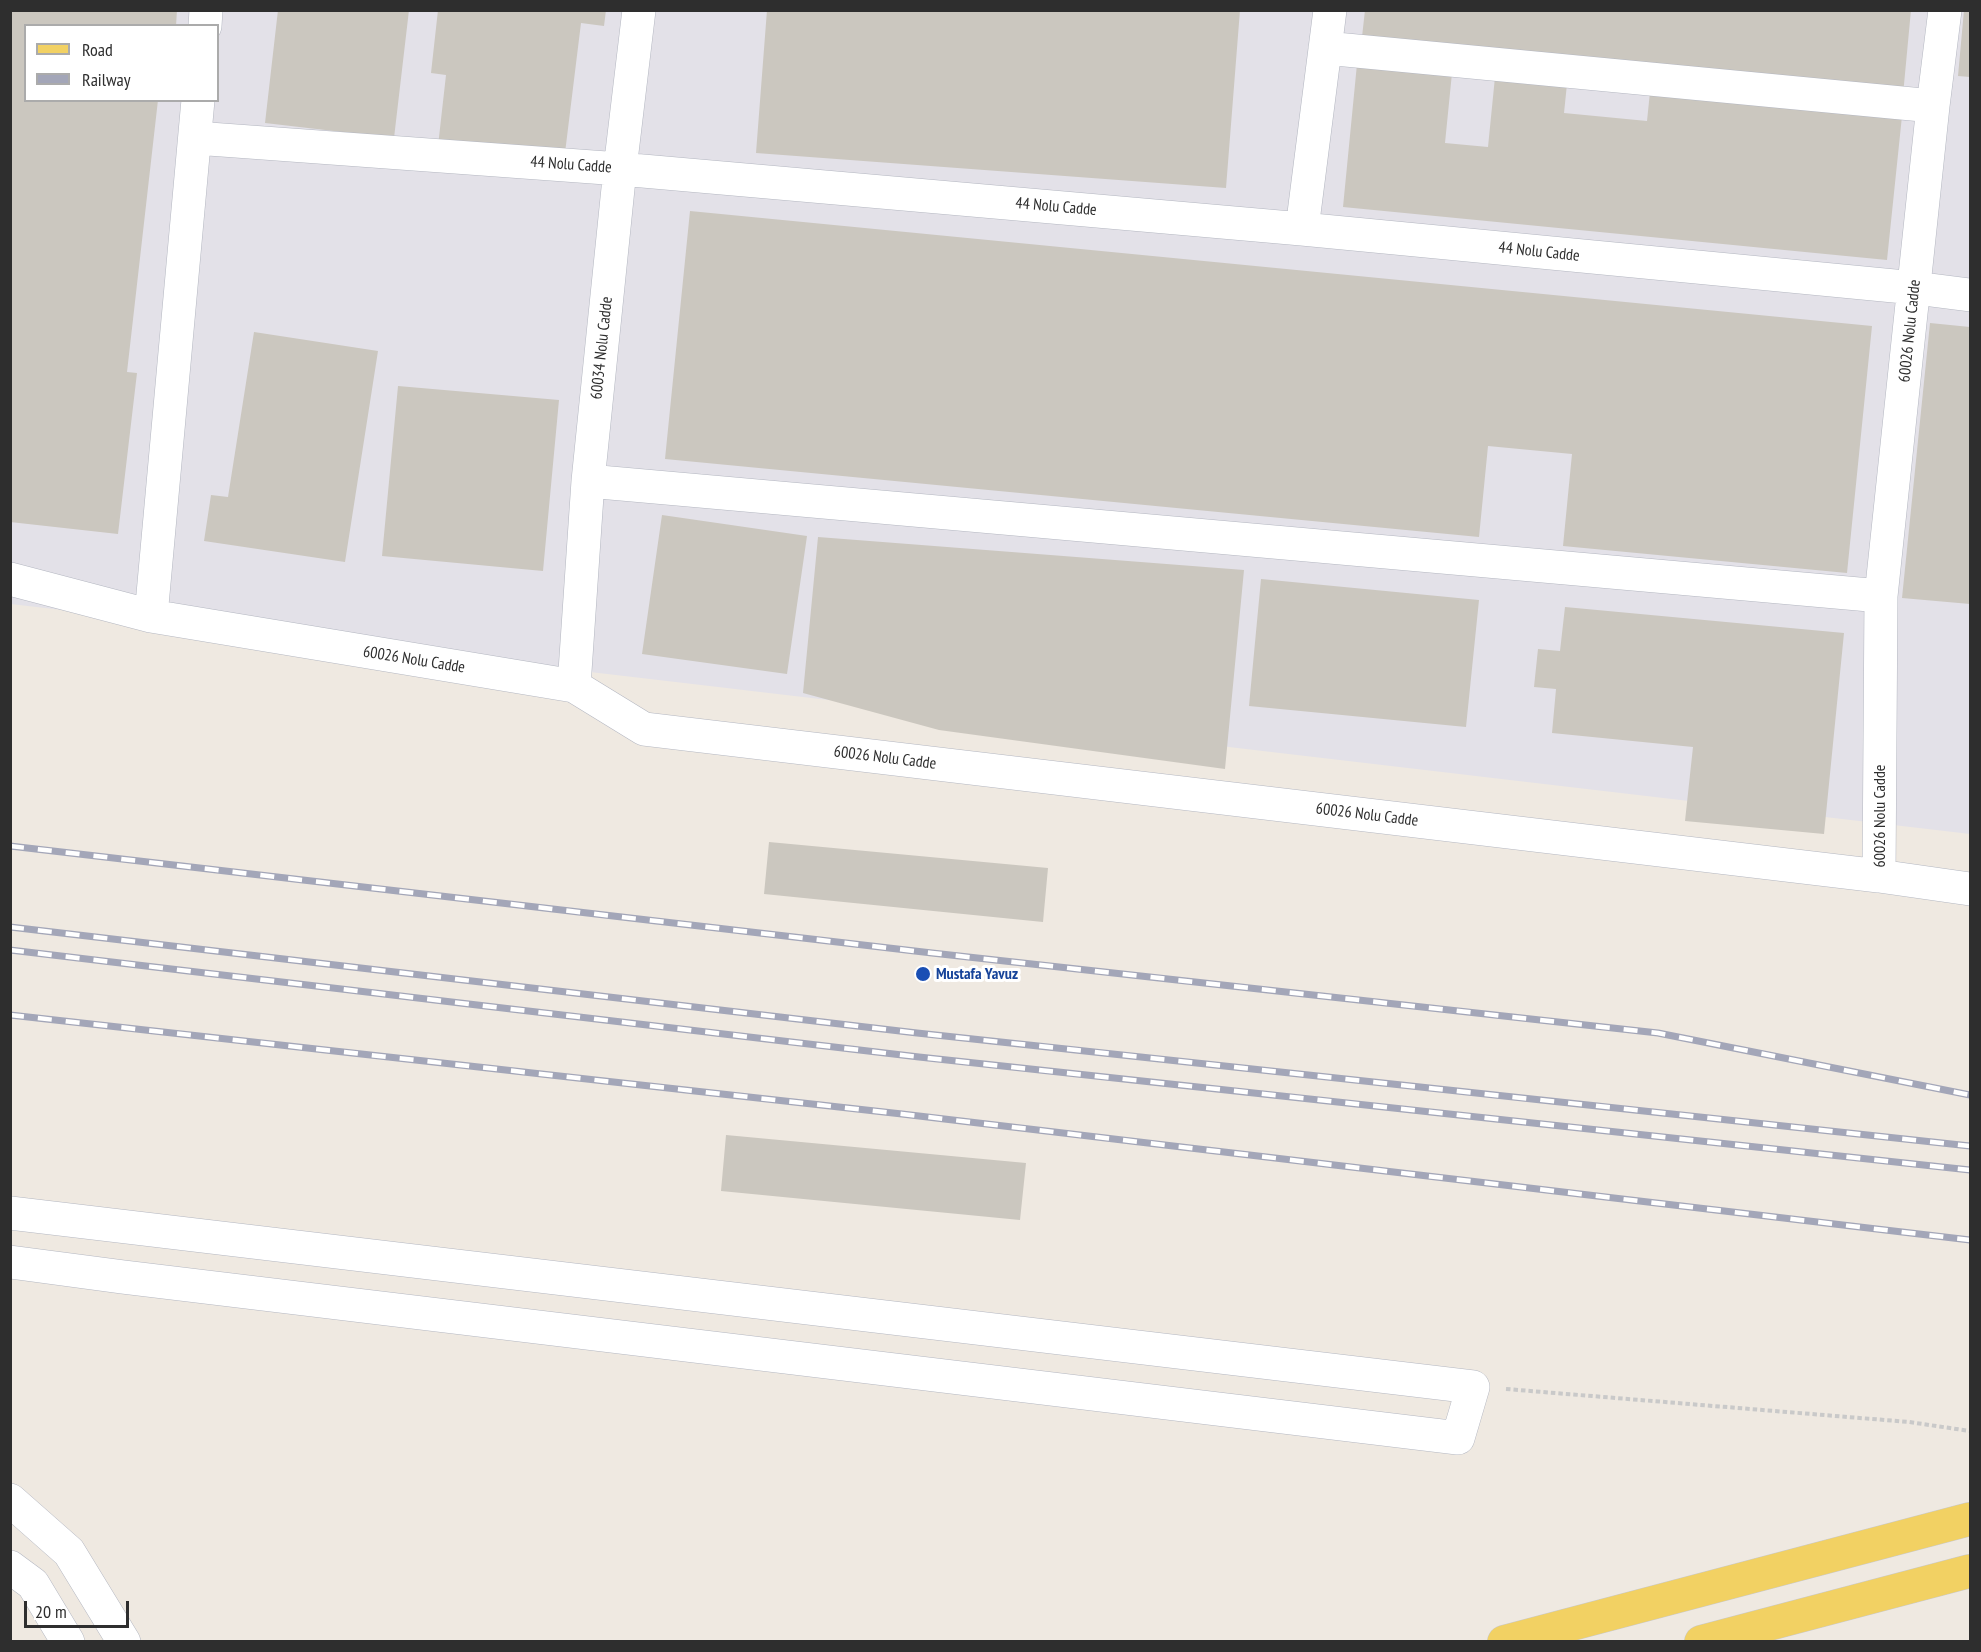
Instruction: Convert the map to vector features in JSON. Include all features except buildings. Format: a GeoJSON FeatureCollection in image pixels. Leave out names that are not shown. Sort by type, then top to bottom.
{"type":"FeatureCollection","features":[{"type":"Feature","properties":{"kind":"main road"},"geometry":{"type":"LineString","coordinates":[[1504,1641],[1971,1520]]}},
{"type":"Feature","properties":{"kind":"main road"},"geometry":{"type":"LineString","coordinates":[[1701,1641],[1971,1571]]}},
{"type":"Feature","properties":{"kind":"street","name":"60034 Nolu Cadde"},"geometry":{"type":"LineString","coordinates":[[574,687],[588,482],[620,169],[639,10]]}},
{"type":"Feature","properties":{"kind":"street"},"geometry":{"type":"LineString","coordinates":[[1302,229],[1330,10]]}},
{"type":"Feature","properties":{"kind":"street","name":"60026 Nolu Cadde"},"geometry":{"type":"LineString","coordinates":[[10,579],[151,616],[574,687],[644,729],[1880,876],[1881,596],[1945,10]]}},
{"type":"Feature","properties":{"kind":"street"},"geometry":{"type":"LineString","coordinates":[[1325,48],[1933,106]]}},
{"type":"Feature","properties":{"kind":"street"},"geometry":{"type":"LineString","coordinates":[[151,616],[198,102]]}},
{"type":"Feature","properties":{"kind":"street","name":"44 Nolu Cadde"},"geometry":{"type":"LineString","coordinates":[[195,138],[620,169],[1302,229],[1971,295]]}},
{"type":"Feature","properties":{"kind":"street"},"geometry":{"type":"LineString","coordinates":[[588,482],[1881,596]]}},
{"type":"Feature","properties":{"kind":"street"},"geometry":{"type":"LineString","coordinates":[[1880,876],[1971,888]]}},
{"type":"Feature","properties":{"kind":"street"},"geometry":{"type":"LineString","coordinates":[[10,1213],[1473,1386],[1458,1438],[10,1262]]}},
{"type":"Feature","properties":{"kind":"street"},"geometry":{"type":"LineString","coordinates":[[10,1500],[69,1551],[124,1641]]}},
{"type":"Feature","properties":{"kind":"street"},"geometry":{"type":"LineString","coordinates":[[10,1566],[33,1584],[68,1641]]}},
{"type":"Feature","properties":{"kind":"path"},"geometry":{"type":"LineString","coordinates":[[1473,1386],[1898,1421],[1971,1431]]}},
{"type":"Feature","properties":{"kind":"shaded area"},"geometry":{"type":"Polygon","coordinates":[[[11,11],[1970,11],[1970,834],[11,604],[11,11]]]}},
{"type":"Feature","properties":{"kind":"railway"},"geometry":{"type":"LineString","coordinates":[[10,846],[932,953],[1658,1033],[1970,1095]]}},
{"type":"Feature","properties":{"kind":"railway"},"geometry":{"type":"LineString","coordinates":[[10,927],[917,1033],[1970,1146]]}},
{"type":"Feature","properties":{"kind":"railway"},"geometry":{"type":"LineString","coordinates":[[10,950],[919,1057],[1970,1170]]}},
{"type":"Feature","properties":{"kind":"railway"},"geometry":{"type":"LineString","coordinates":[[10,1015],[902,1114],[1970,1240]]}},
{"type":"Feature","properties":{"kind":"place","name":"Mustafa Yavuz"},"geometry":{"type":"Point","coordinates":[923,974]}}]}
